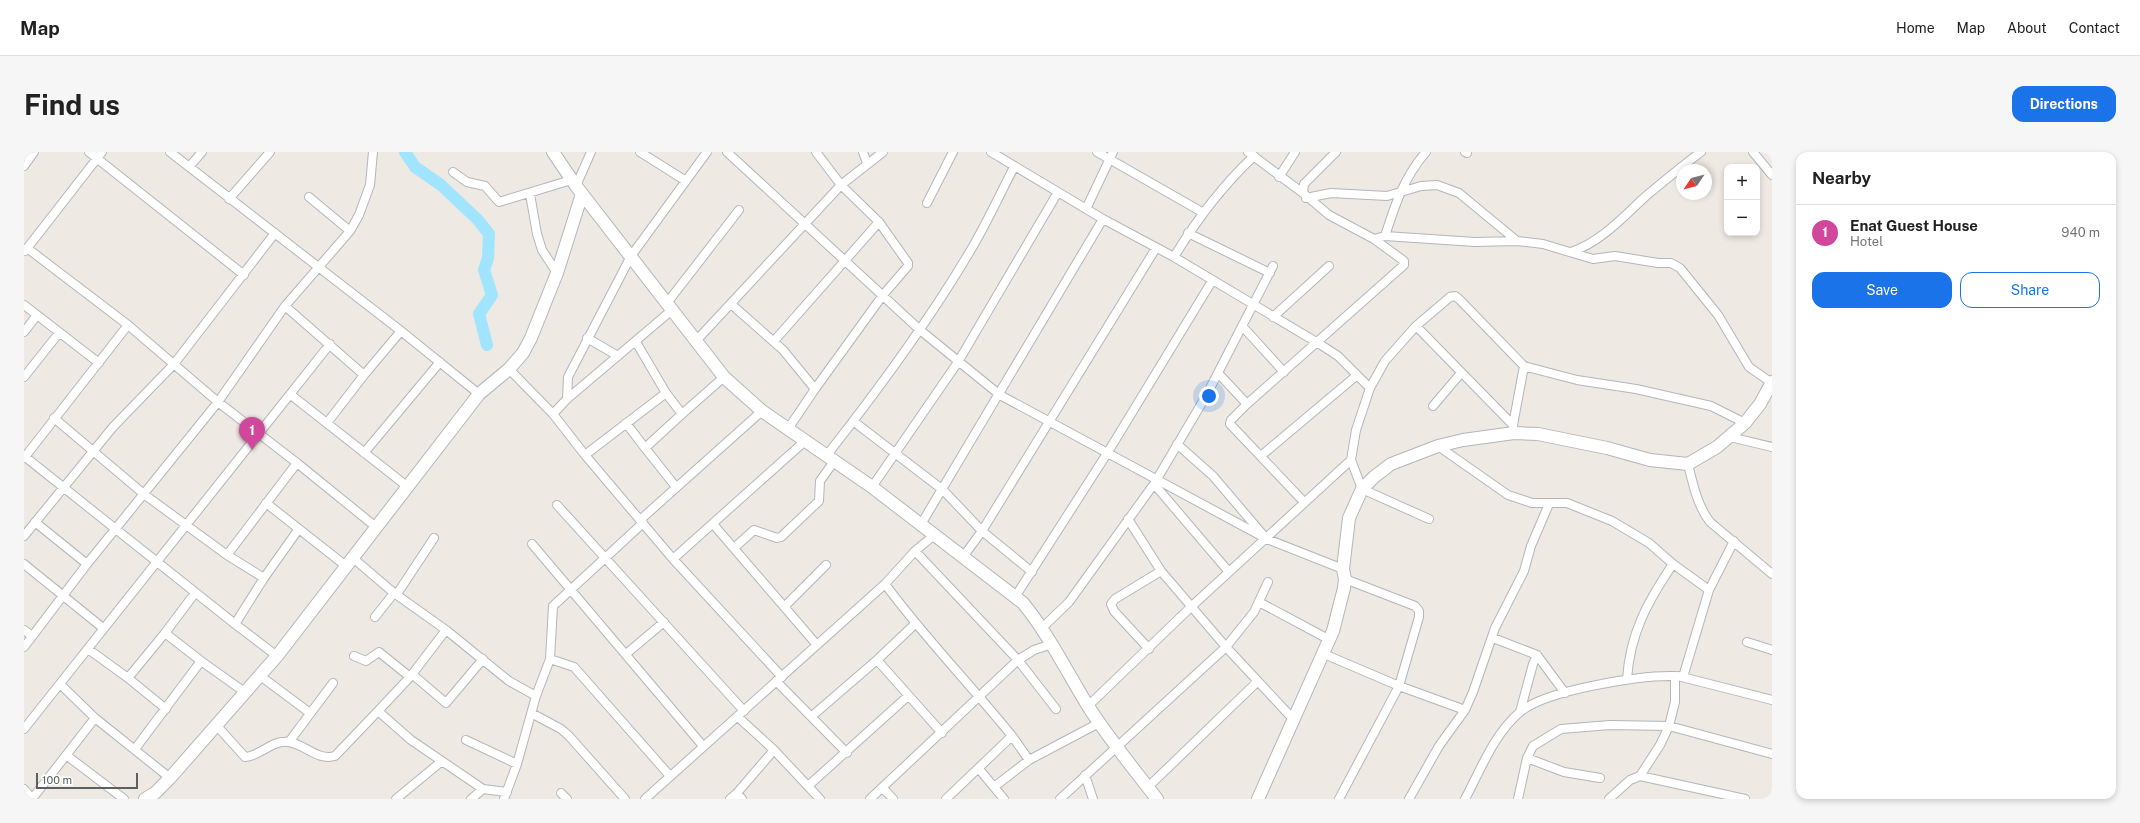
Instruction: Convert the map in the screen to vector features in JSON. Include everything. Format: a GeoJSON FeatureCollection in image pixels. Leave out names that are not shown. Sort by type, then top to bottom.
{"type":"FeatureCollection","features":[{"type":"Feature","properties":{"kind":"street"},"geometry":{"type":"LineString","coordinates":[[24,166],[34,152]]}},
{"type":"Feature","properties":{"kind":"street"},"geometry":{"type":"LineString","coordinates":[[89,152],[244,275]]}},
{"type":"Feature","properties":{"kind":"street"},"geometry":{"type":"LineString","coordinates":[[102,152],[25,250],[128,325],[218,402],[376,527]]}},
{"type":"Feature","properties":{"kind":"street"},"geometry":{"type":"LineString","coordinates":[[170,152],[229,199],[276,233],[480,394]]}},
{"type":"Feature","properties":{"kind":"street"},"geometry":{"type":"LineString","coordinates":[[189,167],[202,152]]}},
{"type":"Feature","properties":{"kind":"street"},"geometry":{"type":"LineString","coordinates":[[229,199],[270,152]]}},
{"type":"Feature","properties":{"kind":"street"},"geometry":{"type":"LineString","coordinates":[[24,647],[87,564],[145,495],[218,402],[285,306],[350,230],[359,215],[370,185],[373,152]]}},
{"type":"Feature","properties":{"kind":"street"},"geometry":{"type":"LineString","coordinates":[[554,152],[576,187],[670,306],[695,342],[724,377],[762,411],[872,487],[933,536],[1016,597],[1042,628],[1088,706],[1116,748],[1157,799]]}},
{"type":"Feature","properties":{"kind":"street"},"geometry":{"type":"LineString","coordinates":[[153,797],[277,656],[480,394],[509,369],[523,353],[531,338],[557,273],[576,187],[592,152]]}},
{"type":"Feature","properties":{"kind":"street"},"geometry":{"type":"LineString","coordinates":[[640,152],[686,181]]}},
{"type":"Feature","properties":{"kind":"street"},"geometry":{"type":"LineString","coordinates":[[567,399],[568,377],[631,256],[706,152]]}},
{"type":"Feature","properties":{"kind":"street"},"geometry":{"type":"LineString","coordinates":[[727,152],[920,330],[1000,395],[1108,452],[1155,481],[1267,539],[1415,606],[1419,611],[1419,617],[1398,686],[1339,799]]}},
{"type":"Feature","properties":{"kind":"street"},"geometry":{"type":"LineString","coordinates":[[788,429],[883,295],[908,266],[908,263],[879,222],[841,185],[816,152]]}},
{"type":"Feature","properties":{"kind":"street"},"geometry":{"type":"LineString","coordinates":[[863,152],[868,163]]}},
{"type":"Feature","properties":{"kind":"street"},"geometry":{"type":"LineString","coordinates":[[695,342],[841,185],[883,152]]}},
{"type":"Feature","properties":{"kind":"street"},"geometry":{"type":"LineString","coordinates":[[927,203],[953,152]]}},
{"type":"Feature","properties":{"kind":"street"},"geometry":{"type":"LineString","coordinates":[[1097,152],[1110,161],[1202,212]]}},
{"type":"Feature","properties":{"kind":"street"},"geometry":{"type":"LineString","coordinates":[[1086,209],[1113,152]]}},
{"type":"Feature","properties":{"kind":"street"},"geometry":{"type":"LineString","coordinates":[[1279,177],[1295,152]]}},
{"type":"Feature","properties":{"kind":"street"},"geometry":{"type":"LineString","coordinates":[[1304,195],[1304,184],[1336,152]]}},
{"type":"Feature","properties":{"kind":"street"},"geometry":{"type":"LineString","coordinates":[[1385,236],[1399,193],[1412,167],[1426,152]]}},
{"type":"Feature","properties":{"kind":"street"},"geometry":{"type":"LineString","coordinates":[[1571,252],[1587,247],[1604,235],[1648,195],[1701,152]]}},
{"type":"Feature","properties":{"kind":"street"},"geometry":{"type":"LineString","coordinates":[[1753,152],[1772,176]]}},
{"type":"Feature","properties":{"kind":"street"},"geometry":{"type":"LineString","coordinates":[[994,153],[1014,167],[1103,219],[1174,257],[1318,343],[1338,356],[1356,376],[1370,388]]}},
{"type":"Feature","properties":{"kind":"street"},"geometry":{"type":"LineString","coordinates":[[1174,257],[1202,212],[1251,154],[1329,215],[1374,239],[1404,261],[1404,265],[1318,343],[1247,404],[1231,420],[1230,424],[1232,427],[1262,455],[1304,502]]}},
{"type":"Feature","properties":{"kind":"street"},"geometry":{"type":"LineString","coordinates":[[734,548],[754,530],[777,538],[781,537],[819,502],[820,481],[831,458],[853,422],[890,374],[920,330],[969,252],[1014,167]]}},
{"type":"Feature","properties":{"kind":"street"},"geometry":{"type":"LineString","coordinates":[[453,172],[467,182],[485,186],[499,202],[530,194],[576,187]]}},
{"type":"Feature","properties":{"kind":"street"},"geometry":{"type":"LineString","coordinates":[[1304,195],[1331,194],[1387,196],[1421,186],[1437,185],[1459,193],[1517,241]]}},
{"type":"Feature","properties":{"kind":"street"},"geometry":{"type":"LineString","coordinates":[[872,487],[958,362],[1058,192]]}},
{"type":"Feature","properties":{"kind":"street"},"geometry":{"type":"LineString","coordinates":[[530,194],[537,234],[542,250],[557,273]]}},
{"type":"Feature","properties":{"kind":"street"},"geometry":{"type":"LineString","coordinates":[[309,197],[350,230]]}},
{"type":"Feature","properties":{"kind":"street"},"geometry":{"type":"LineString","coordinates":[[553,414],[567,399],[636,342],[670,306],[740,210]]}},
{"type":"Feature","properties":{"kind":"street"},"geometry":{"type":"LineString","coordinates":[[920,526],[1000,395],[1103,219]]}},
{"type":"Feature","properties":{"kind":"street"},"geometry":{"type":"LineString","coordinates":[[774,341],[879,222]]}},
{"type":"Feature","properties":{"kind":"street"},"geometry":{"type":"LineString","coordinates":[[24,536],[113,427],[174,364],[276,233]]}},
{"type":"Feature","properties":{"kind":"street"},"geometry":{"type":"LineString","coordinates":[[1042,628],[1069,602],[1155,481],[1218,373],[1272,269],[1188,233]]}},
{"type":"Feature","properties":{"kind":"street"},"geometry":{"type":"LineString","coordinates":[[1258,799],[1330,640],[1339,609],[1349,518],[1362,489],[1374,476],[1391,464],[1438,446],[1513,429],[1607,448],[1650,460],[1688,464],[1717,448],[1745,423],[1760,404],[1772,382],[1749,367],[1718,315],[1680,268],[1671,263],[1658,264],[1615,256],[1593,259],[1544,244],[1517,241],[1475,242],[1385,236],[1374,239]]}},
{"type":"Feature","properties":{"kind":"street"},"geometry":{"type":"LineString","coordinates":[[963,557],[982,531],[1156,248]]}},
{"type":"Feature","properties":{"kind":"street"},"geometry":{"type":"LineString","coordinates":[[1273,317],[1329,266]]}},
{"type":"Feature","properties":{"kind":"street"},"geometry":{"type":"LineString","coordinates":[[1016,597],[1108,452],[1212,281]]}},
{"type":"Feature","properties":{"kind":"street"},"geometry":{"type":"LineString","coordinates":[[1429,519],[1362,489],[1351,460],[1356,430],[1370,388],[1385,361],[1416,326],[1450,297],[1455,296],[1524,366],[1577,380],[1636,389],[1711,406],[1745,423]]}},
{"type":"Feature","properties":{"kind":"street"},"geometry":{"type":"LineString","coordinates":[[731,304],[774,341],[815,389]]}},
{"type":"Feature","properties":{"kind":"street"},"geometry":{"type":"LineString","coordinates":[[24,305],[99,363]]}},
{"type":"Feature","properties":{"kind":"street"},"geometry":{"type":"LineString","coordinates":[[285,306],[364,375]]}},
{"type":"Feature","properties":{"kind":"street"},"geometry":{"type":"LineString","coordinates":[[24,332],[37,315]]}},
{"type":"Feature","properties":{"kind":"street"},"geometry":{"type":"LineString","coordinates":[[128,325],[24,457],[277,656]]}},
{"type":"Feature","properties":{"kind":"street"},"geometry":{"type":"LineString","coordinates":[[1416,326],[1513,429]]}},
{"type":"Feature","properties":{"kind":"street"},"geometry":{"type":"LineString","coordinates":[[1243,327],[1284,372]]}},
{"type":"Feature","properties":{"kind":"street"},"geometry":{"type":"LineString","coordinates":[[327,423],[364,375],[401,331]]}},
{"type":"Feature","properties":{"kind":"street"},"geometry":{"type":"LineString","coordinates":[[24,377],[60,333]]}},
{"type":"Feature","properties":{"kind":"street"},"geometry":{"type":"LineString","coordinates":[[587,338],[618,356]]}},
{"type":"Feature","properties":{"kind":"street"},"geometry":{"type":"LineString","coordinates":[[636,342],[666,393],[682,414]]}},
{"type":"Feature","properties":{"kind":"street"},"geometry":{"type":"LineString","coordinates":[[24,729],[61,685],[103,628],[157,563],[330,344]]}},
{"type":"Feature","properties":{"kind":"street"},"geometry":{"type":"LineString","coordinates":[[364,453],[440,362]]}},
{"type":"Feature","properties":{"kind":"street"},"geometry":{"type":"LineString","coordinates":[[1513,429],[1524,366]]}},
{"type":"Feature","properties":{"kind":"street"},"geometry":{"type":"LineString","coordinates":[[509,369],[553,414],[585,455],[673,558],[779,679],[846,752]]}},
{"type":"Feature","properties":{"kind":"street"},"geometry":{"type":"LineString","coordinates":[[1218,373],[1247,404]]}},
{"type":"Feature","properties":{"kind":"street"},"geometry":{"type":"LineString","coordinates":[[1434,406],[1461,373]]}},
{"type":"Feature","properties":{"kind":"street"},"geometry":{"type":"LineString","coordinates":[[1262,455],[1356,376]]}},
{"type":"Feature","properties":{"kind":"street"},"geometry":{"type":"LineString","coordinates":[[645,448],[724,377]]}},
{"type":"Feature","properties":{"kind":"street"},"geometry":{"type":"LineString","coordinates":[[585,455],[666,393]]}},
{"type":"Feature","properties":{"kind":"street"},"geometry":{"type":"LineString","coordinates":[[290,395],[408,487]]}},
{"type":"Feature","properties":{"kind":"street"},"geometry":{"type":"LineString","coordinates":[[378,711],[411,740],[483,789],[505,795],[517,764],[533,714],[536,696],[550,659],[553,606],[571,591],[642,522],[676,486],[762,411]]}},
{"type":"Feature","properties":{"kind":"street"},"geometry":{"type":"LineString","coordinates":[[54,418],[94,450],[145,495],[228,556],[264,578]]}},
{"type":"Feature","properties":{"kind":"street"},"geometry":{"type":"LineString","coordinates":[[853,422],[943,490],[982,531],[1032,572]]}},
{"type":"Feature","properties":{"kind":"street"},"geometry":{"type":"LineString","coordinates":[[626,423],[676,486]]}},
{"type":"Feature","properties":{"kind":"street"},"geometry":{"type":"LineString","coordinates":[[1730,437],[1772,447]]}},
{"type":"Feature","properties":{"kind":"street"},"geometry":{"type":"LineString","coordinates":[[673,558],[805,441]]}},
{"type":"Feature","properties":{"kind":"street"},"geometry":{"type":"LineString","coordinates":[[1177,444],[1213,476],[1267,539]]}},
{"type":"Feature","properties":{"kind":"street"},"geometry":{"type":"LineString","coordinates":[[1438,446],[1508,495],[1532,503],[1567,503],[1612,521],[1649,543],[1673,564],[1709,590]]}},
{"type":"Feature","properties":{"kind":"street"},"geometry":{"type":"LineString","coordinates":[[1088,706],[1192,606],[1267,539],[1304,502],[1351,460]]}},
{"type":"Feature","properties":{"kind":"street"},"geometry":{"type":"LineString","coordinates":[[228,556],[297,463]]}},
{"type":"Feature","properties":{"kind":"street"},"geometry":{"type":"LineString","coordinates":[[1688,464],[1700,507],[1704,514],[1772,574]]}},
{"type":"Feature","properties":{"kind":"street"},"geometry":{"type":"LineString","coordinates":[[1155,481],[1229,572]]}},
{"type":"Feature","properties":{"kind":"street"},"geometry":{"type":"LineString","coordinates":[[266,503],[298,530],[349,562],[446,630],[509,681],[536,696]]}},
{"type":"Feature","properties":{"kind":"street"},"geometry":{"type":"LineString","coordinates":[[1409,799],[1439,746],[1465,710],[1493,638],[1495,628],[1524,571],[1531,546],[1549,504]]}},
{"type":"Feature","properties":{"kind":"street"},"geometry":{"type":"LineString","coordinates":[[557,505],[664,622],[741,714],[820,799]]}},
{"type":"Feature","properties":{"kind":"street"},"geometry":{"type":"LineString","coordinates":[[1128,519],[1161,571],[1257,682],[1294,720]]}},
{"type":"Feature","properties":{"kind":"street"},"geometry":{"type":"LineString","coordinates":[[35,522],[87,564]]}},
{"type":"Feature","properties":{"kind":"street"},"geometry":{"type":"LineString","coordinates":[[713,524],[817,645]]}},
{"type":"Feature","properties":{"kind":"street"},"geometry":{"type":"LineString","coordinates":[[235,624],[264,578],[298,530]]}},
{"type":"Feature","properties":{"kind":"street"},"geometry":{"type":"LineString","coordinates":[[645,799],[885,584],[914,551],[933,536]]}},
{"type":"Feature","properties":{"kind":"street"},"geometry":{"type":"LineString","coordinates":[[376,617],[395,594],[434,538]]}},
{"type":"Feature","properties":{"kind":"street"},"geometry":{"type":"LineString","coordinates":[[1640,776],[1660,745],[1669,726],[1676,702],[1679,676],[1709,590],[1734,541]]}},
{"type":"Feature","properties":{"kind":"street"},"geometry":{"type":"LineString","coordinates":[[532,544],[703,746]]}},
{"type":"Feature","properties":{"kind":"street"},"geometry":{"type":"LineString","coordinates":[[914,551],[1018,660],[1056,709]]}},
{"type":"Feature","properties":{"kind":"street"},"geometry":{"type":"LineString","coordinates":[[24,564],[103,628]]}},
{"type":"Feature","properties":{"kind":"street"},"geometry":{"type":"LineString","coordinates":[[1627,679],[1628,662],[1634,634],[1642,614],[1673,564]]}},
{"type":"Feature","properties":{"kind":"street"},"geometry":{"type":"LineString","coordinates":[[785,606],[826,565]]}},
{"type":"Feature","properties":{"kind":"street"},"geometry":{"type":"LineString","coordinates":[[1149,649],[1114,611],[1112,604],[1115,599],[1161,571]]}},
{"type":"Feature","properties":{"kind":"street"},"geometry":{"type":"LineString","coordinates":[[1060,799],[1226,647],[1245,625],[1259,602],[1268,582]]}},
{"type":"Feature","properties":{"kind":"street"},"geometry":{"type":"LineString","coordinates":[[885,584],[915,624],[980,697],[1012,736],[1029,760]]}},
{"type":"Feature","properties":{"kind":"street"},"geometry":{"type":"LineString","coordinates":[[128,678],[165,633],[195,593]]}},
{"type":"Feature","properties":{"kind":"street"},"geometry":{"type":"LineString","coordinates":[[1259,602],[1330,640]]}},
{"type":"Feature","properties":{"kind":"street"},"geometry":{"type":"LineString","coordinates":[[626,654],[664,622]]}},
{"type":"Feature","properties":{"kind":"street"},"geometry":{"type":"LineString","coordinates":[[812,716],[877,660],[915,624]]}},
{"type":"Feature","properties":{"kind":"street"},"geometry":{"type":"LineString","coordinates":[[24,630],[32,636]]}},
{"type":"Feature","properties":{"kind":"street"},"geometry":{"type":"LineString","coordinates":[[217,726],[245,757],[251,757],[275,743],[290,742],[327,758],[335,756],[411,676],[446,630]]}},
{"type":"Feature","properties":{"kind":"street"},"geometry":{"type":"LineString","coordinates":[[165,633],[201,661],[246,692]]}},
{"type":"Feature","properties":{"kind":"street"},"geometry":{"type":"LineString","coordinates":[[1493,638],[1537,655],[1565,693]]}},
{"type":"Feature","properties":{"kind":"street"},"geometry":{"type":"LineString","coordinates":[[1747,642],[1772,650]]}},
{"type":"Feature","properties":{"kind":"street"},"geometry":{"type":"LineString","coordinates":[[870,799],[1018,660],[1034,650],[1052,644]]}},
{"type":"Feature","properties":{"kind":"street"},"geometry":{"type":"LineString","coordinates":[[88,649],[128,678],[166,709]]}},
{"type":"Feature","properties":{"kind":"street"},"geometry":{"type":"LineString","coordinates":[[354,656],[366,661],[379,652],[446,703],[483,659]]}},
{"type":"Feature","properties":{"kind":"street"},"geometry":{"type":"LineString","coordinates":[[1324,654],[1398,686],[1465,710]]}},
{"type":"Feature","properties":{"kind":"street"},"geometry":{"type":"LineString","coordinates":[[1520,712],[1533,664],[1537,655]]}},
{"type":"Feature","properties":{"kind":"street"},"geometry":{"type":"LineString","coordinates":[[550,659],[574,667],[670,776]]}},
{"type":"Feature","properties":{"kind":"street"},"geometry":{"type":"LineString","coordinates":[[877,660],[942,733]]}},
{"type":"Feature","properties":{"kind":"street"},"geometry":{"type":"LineString","coordinates":[[136,749],[201,661]]}},
{"type":"Feature","properties":{"kind":"street"},"geometry":{"type":"LineString","coordinates":[[259,675],[310,713]]}},
{"type":"Feature","properties":{"kind":"street"},"geometry":{"type":"LineString","coordinates":[[1465,799],[1493,745],[1520,712],[1532,704],[1565,693],[1627,679],[1655,675],[1679,676],[1772,700]]}},
{"type":"Feature","properties":{"kind":"street"},"geometry":{"type":"LineString","coordinates":[[1148,787],[1257,682]]}},
{"type":"Feature","properties":{"kind":"street"},"geometry":{"type":"LineString","coordinates":[[290,742],[333,683]]}},
{"type":"Feature","properties":{"kind":"street"},"geometry":{"type":"LineString","coordinates":[[61,685],[95,718],[136,749],[170,778]]}},
{"type":"Feature","properties":{"kind":"street"},"geometry":{"type":"LineString","coordinates":[[808,786],[908,696]]}},
{"type":"Feature","properties":{"kind":"street"},"geometry":{"type":"LineString","coordinates":[[533,714],[561,729],[569,736],[625,799]]}},
{"type":"Feature","properties":{"kind":"street"},"geometry":{"type":"LineString","coordinates":[[24,789],[32,799],[95,718]]}},
{"type":"Feature","properties":{"kind":"street"},"geometry":{"type":"LineString","coordinates":[[994,787],[1029,760],[1099,723]]}},
{"type":"Feature","properties":{"kind":"street"},"geometry":{"type":"LineString","coordinates":[[1518,799],[1527,758],[1533,746],[1561,729],[1610,725],[1669,726],[1772,754]]}},
{"type":"Feature","properties":{"kind":"street"},"geometry":{"type":"LineString","coordinates":[[946,799],[1012,736]]}},
{"type":"Feature","properties":{"kind":"street"},"geometry":{"type":"LineString","coordinates":[[466,740],[517,764]]}},
{"type":"Feature","properties":{"kind":"street"},"geometry":{"type":"LineString","coordinates":[[736,797],[774,750]]}},
{"type":"Feature","properties":{"kind":"street"},"geometry":{"type":"LineString","coordinates":[[66,755],[124,799]]}},
{"type":"Feature","properties":{"kind":"street"},"geometry":{"type":"LineString","coordinates":[[1527,758],[1564,772],[1600,778]]}},
{"type":"Feature","properties":{"kind":"street"},"geometry":{"type":"LineString","coordinates":[[396,799],[442,761]]}},
{"type":"Feature","properties":{"kind":"street"},"geometry":{"type":"LineString","coordinates":[[979,769],[994,787],[999,798]]}},
{"type":"Feature","properties":{"kind":"street"},"geometry":{"type":"LineString","coordinates":[[1085,776],[1093,799]]}},
{"type":"Feature","properties":{"kind":"street"},"geometry":{"type":"LineString","coordinates":[[1610,799],[1630,780],[1640,776],[1745,799]]}},
{"type":"Feature","properties":{"kind":"street"},"geometry":{"type":"LineString","coordinates":[[883,788],[893,799]]}},
{"type":"Feature","properties":{"kind":"street"},"geometry":{"type":"LineString","coordinates":[[471,799],[483,789]]}},
{"type":"Feature","properties":{"kind":"waterway"},"geometry":{"type":"LineString","coordinates":[[405,152],[415,167],[441,185],[478,220],[489,234],[488,258],[484,270],[492,295],[479,314],[487,345]]}},
{"type":"Feature","properties":{"kind":"place","name":"Enat Guest House"},"geometry":{"type":"Point","coordinates":[252,450]}}]}
